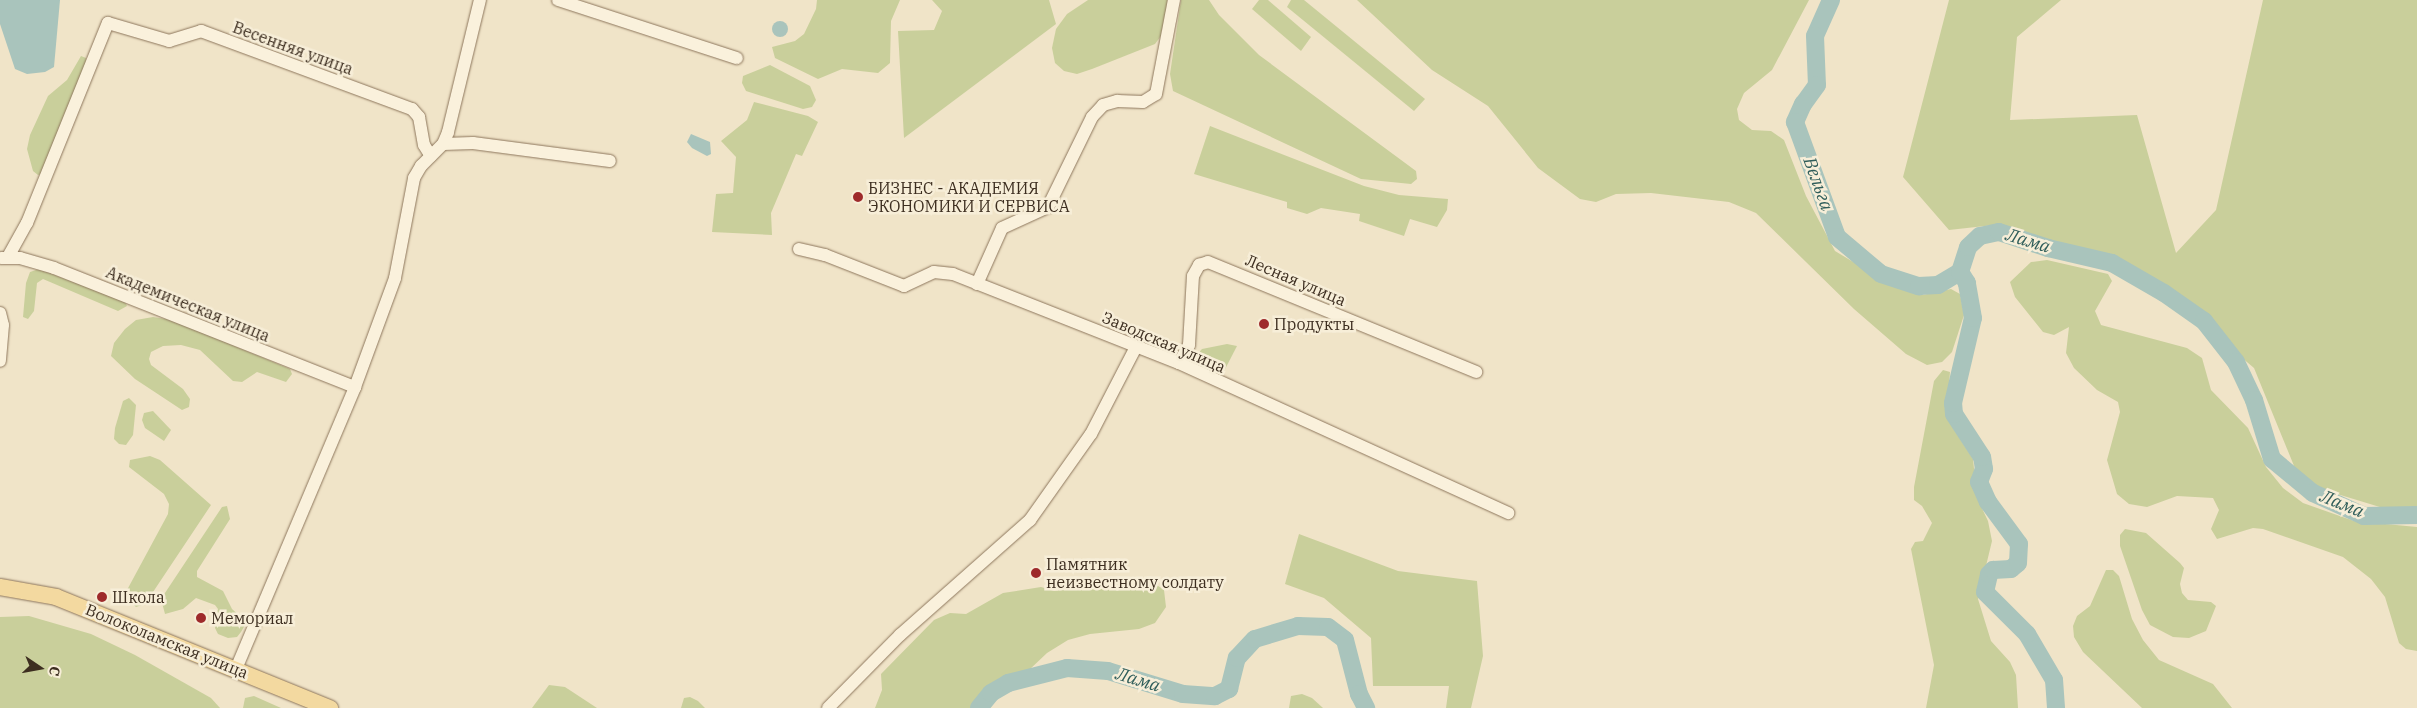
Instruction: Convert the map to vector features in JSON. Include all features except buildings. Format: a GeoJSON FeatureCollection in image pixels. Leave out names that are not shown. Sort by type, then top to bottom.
{"type":"FeatureCollection","features":[{"type":"Feature","properties":{"kind":"main road","name":"Волоколамская улица"},"geometry":{"type":"LineString","coordinates":[[0,586],[56,597],[330,708]]}},
{"type":"Feature","properties":{"kind":"street"},"geometry":{"type":"LineString","coordinates":[[236,669],[355,387],[396,278],[414,178],[443,144],[480,0]]}},
{"type":"Feature","properties":{"kind":"street"},"geometry":{"type":"LineString","coordinates":[[558,0],[736,58]]}},
{"type":"Feature","properties":{"kind":"street"},"geometry":{"type":"LineString","coordinates":[[977,284],[1002,228],[1048,206],[1092,117],[1103,105],[1116,101],[1143,102],[1156,94],[1174,0]]}},
{"type":"Feature","properties":{"kind":"street","name":"Академическая улица"},"geometry":{"type":"LineString","coordinates":[[112,23],[108,23],[104,27],[27,223],[4,257],[54,268],[355,387]]}},
{"type":"Feature","properties":{"kind":"street","name":"Весенняя улица"},"geometry":{"type":"LineString","coordinates":[[112,23],[169,41],[201,32],[412,109],[419,117],[424,145],[431,156]]}},
{"type":"Feature","properties":{"kind":"street"},"geometry":{"type":"LineString","coordinates":[[443,144],[473,143],[610,161]]}},
{"type":"Feature","properties":{"kind":"street","name":"Заводская улица"},"geometry":{"type":"LineString","coordinates":[[799,250],[825,255],[904,286],[934,272],[942,272],[977,284],[1179,363],[1508,512]]}},
{"type":"Feature","properties":{"kind":"street","name":"Лесная улица"},"geometry":{"type":"LineString","coordinates":[[1179,363],[1189,345],[1193,276],[1199,265],[1208,262],[1476,372]]}},
{"type":"Feature","properties":{"kind":"street"},"geometry":{"type":"LineString","coordinates":[[0,313],[3,325],[0,361]]}},
{"type":"Feature","properties":{"kind":"street"},"geometry":{"type":"LineString","coordinates":[[828,708],[900,635],[1030,520],[1091,434],[1136,347]]}},
{"type":"Feature","properties":{"kind":"green space"},"geometry":{"type":"Polygon","coordinates":[[[817,0],[900,0],[891,21],[890,63],[878,73],[842,69],[818,79],[775,58],[772,47],[795,41],[804,34],[816,9],[817,0]]]}},
{"type":"Feature","properties":{"kind":"green space"},"geometry":{"type":"Polygon","coordinates":[[[932,0],[1049,0],[1056,24],[904,138],[898,31],[934,30],[942,11],[932,0]]]}},
{"type":"Feature","properties":{"kind":"green space"},"geometry":{"type":"Polygon","coordinates":[[[1088,0],[1169,0],[1161,36],[1155,44],[1092,69],[1077,74],[1064,71],[1055,63],[1052,48],[1056,29],[1067,14],[1088,0]]]}},
{"type":"Feature","properties":{"kind":"green space"},"geometry":{"type":"Polygon","coordinates":[[[1181,0],[1209,0],[1219,15],[1259,55],[1416,171],[1417,179],[1411,184],[1361,179],[1173,91],[1170,74],[1181,0]]]}},
{"type":"Feature","properties":{"kind":"green space"},"geometry":{"type":"Polygon","coordinates":[[[1259,0],[1268,0],[1311,37],[1301,51],[1252,9],[1259,0]]]}},
{"type":"Feature","properties":{"kind":"green space"},"geometry":{"type":"Polygon","coordinates":[[[1291,0],[1304,0],[1425,99],[1414,111],[1287,7],[1291,0]]]}},
{"type":"Feature","properties":{"kind":"green space"},"geometry":{"type":"Polygon","coordinates":[[[1357,0],[1809,0],[1772,70],[1744,93],[1737,109],[1739,120],[1752,130],[1771,131],[1784,140],[1806,196],[1835,251],[1895,287],[1923,295],[1951,289],[1960,294],[1964,315],[1952,352],[1942,362],[1927,365],[1906,354],[1854,309],[1756,213],[1729,202],[1651,193],[1616,194],[1596,202],[1580,199],[1538,168],[1488,106],[1432,70],[1357,0]]]}},
{"type":"Feature","properties":{"kind":"green space"},"geometry":{"type":"Polygon","coordinates":[[[1949,0],[2061,0],[2017,37],[2010,120],[2137,115],[2176,253],[2216,210],[2263,0],[2417,0],[2417,511],[2393,511],[2301,483],[2254,368],[2135,267],[1994,225],[1949,230],[1903,177],[1949,0]]]}},
{"type":"Feature","properties":{"kind":"green space"},"geometry":{"type":"Polygon","coordinates":[[[81,56],[86,58],[86,64],[41,174],[38,175],[33,171],[27,149],[30,135],[48,96],[67,80],[81,56]]]}},
{"type":"Feature","properties":{"kind":"green space"},"geometry":{"type":"Polygon","coordinates":[[[770,65],[810,86],[816,100],[812,107],[803,109],[746,91],[742,83],[743,76],[770,65]]]}},
{"type":"Feature","properties":{"kind":"green space"},"geometry":{"type":"Polygon","coordinates":[[[754,102],[808,116],[818,122],[802,156],[796,154],[771,213],[772,235],[712,232],[716,194],[733,193],[736,157],[721,141],[747,120],[754,102]]]}},
{"type":"Feature","properties":{"kind":"green space"},"geometry":{"type":"Polygon","coordinates":[[[1210,126],[1364,186],[1399,195],[1448,199],[1447,210],[1437,227],[1410,219],[1404,236],[1359,221],[1360,214],[1321,208],[1307,214],[1287,208],[1287,202],[1194,174],[1210,126]]]}},
{"type":"Feature","properties":{"kind":"green space"},"geometry":{"type":"Polygon","coordinates":[[[2047,260],[2108,274],[2112,281],[2095,311],[2101,325],[2187,348],[2202,358],[2211,390],[2248,428],[2266,467],[2283,488],[2303,503],[2354,521],[2417,527],[2417,651],[2406,649],[2399,643],[2385,597],[2371,579],[2343,557],[2263,529],[2253,528],[2217,539],[2211,529],[2219,510],[2213,498],[2177,496],[2147,507],[2129,504],[2117,494],[2107,460],[2120,412],[2118,402],[2097,390],[2074,368],[2066,353],[2069,327],[2054,335],[2043,332],[2015,297],[2010,282],[2031,262],[2047,260]]]}},
{"type":"Feature","properties":{"kind":"green space"},"geometry":{"type":"Polygon","coordinates":[[[39,269],[125,302],[127,306],[118,311],[43,279],[37,283],[34,311],[28,319],[23,317],[26,283],[30,272],[39,269]]]}},
{"type":"Feature","properties":{"kind":"green space"},"geometry":{"type":"Polygon","coordinates":[[[153,317],[172,320],[290,369],[292,374],[286,382],[257,372],[242,382],[233,381],[200,350],[181,345],[163,346],[151,352],[149,359],[151,365],[183,389],[190,399],[189,407],[182,410],[135,379],[111,356],[114,343],[125,329],[136,320],[153,317]]]}},
{"type":"Feature","properties":{"kind":"green space"},"geometry":{"type":"Polygon","coordinates":[[[1227,344],[1237,346],[1221,377],[1192,366],[1192,360],[1202,349],[1227,344]]]}},
{"type":"Feature","properties":{"kind":"green space"},"geometry":{"type":"Polygon","coordinates":[[[1943,370],[1950,372],[1947,410],[1953,428],[1973,459],[1977,498],[1988,521],[1992,541],[1978,599],[1991,641],[2010,662],[2016,675],[2018,708],[1926,708],[1934,665],[1911,549],[1915,542],[1923,541],[1932,523],[1922,506],[1914,500],[1914,487],[1934,381],[1943,370]]]}},
{"type":"Feature","properties":{"kind":"green space"},"geometry":{"type":"Polygon","coordinates":[[[129,398],[136,405],[133,435],[126,445],[119,444],[114,439],[115,428],[123,401],[129,398]]]}},
{"type":"Feature","properties":{"kind":"green space"},"geometry":{"type":"Polygon","coordinates":[[[153,411],[171,430],[164,441],[145,428],[142,420],[144,413],[153,411]]]}},
{"type":"Feature","properties":{"kind":"green space"},"geometry":{"type":"Polygon","coordinates":[[[150,456],[160,460],[211,505],[145,604],[136,607],[125,596],[168,514],[169,504],[164,494],[129,467],[130,460],[150,456]]]}},
{"type":"Feature","properties":{"kind":"green space"},"geometry":{"type":"Polygon","coordinates":[[[227,506],[230,519],[197,571],[197,577],[223,591],[232,609],[242,618],[245,625],[241,632],[237,637],[228,638],[218,634],[215,628],[218,609],[215,605],[196,598],[183,609],[165,614],[161,599],[222,507],[227,506]]]}},
{"type":"Feature","properties":{"kind":"green space"},"geometry":{"type":"Polygon","coordinates":[[[2125,529],[2146,533],[2180,563],[2184,568],[2180,584],[2182,593],[2188,600],[2211,602],[2216,606],[2206,631],[2189,638],[2173,637],[2150,625],[2142,610],[2120,546],[2120,535],[2125,529]]]}},
{"type":"Feature","properties":{"kind":"green space"},"geometry":{"type":"Polygon","coordinates":[[[1299,534],[1398,571],[1477,581],[1483,656],[1471,708],[1446,708],[1449,686],[1373,686],[1371,638],[1324,598],[1285,584],[1299,534]]]}},
{"type":"Feature","properties":{"kind":"green space"},"geometry":{"type":"Polygon","coordinates":[[[2106,570],[2113,570],[2119,576],[2132,619],[2143,640],[2159,660],[2213,684],[2232,708],[2142,708],[2083,652],[2074,637],[2073,626],[2077,616],[2090,606],[2106,570]]]}},
{"type":"Feature","properties":{"kind":"green space"},"geometry":{"type":"Polygon","coordinates":[[[1124,577],[1151,581],[1164,590],[1166,607],[1155,623],[1139,629],[1090,634],[1068,640],[1047,653],[1028,671],[1001,678],[970,708],[875,708],[882,690],[881,674],[934,620],[950,613],[966,614],[1003,593],[1041,587],[1054,591],[1073,589],[1124,577]]]}},
{"type":"Feature","properties":{"kind":"green space"},"geometry":{"type":"Polygon","coordinates":[[[29,616],[91,634],[135,655],[211,698],[220,708],[0,708],[0,617],[29,616]]]}},
{"type":"Feature","properties":{"kind":"green space"},"geometry":{"type":"Polygon","coordinates":[[[549,685],[565,687],[597,708],[532,708],[549,685]]]}},
{"type":"Feature","properties":{"kind":"green space"},"geometry":{"type":"Polygon","coordinates":[[[1302,694],[1312,698],[1323,708],[1289,708],[1291,696],[1302,694]]]}},
{"type":"Feature","properties":{"kind":"green space"},"geometry":{"type":"Polygon","coordinates":[[[254,696],[281,708],[243,708],[245,698],[254,696]]]}},
{"type":"Feature","properties":{"kind":"green space"},"geometry":{"type":"Polygon","coordinates":[[[690,697],[698,701],[705,708],[681,708],[684,698],[690,697]]]}},
{"type":"Feature","properties":{"kind":"water"},"geometry":{"type":"Polygon","coordinates":[[[0,0],[60,0],[54,67],[45,72],[27,74],[15,69],[0,24],[0,0]]]}},
{"type":"Feature","properties":{"kind":"water"},"geometry":{"type":"Polygon","coordinates":[[[780,21],[786,23],[788,29],[786,35],[780,37],[774,35],[772,29],[774,23],[780,21]]]}},
{"type":"Feature","properties":{"kind":"water"},"geometry":{"type":"Polygon","coordinates":[[[691,134],[710,142],[711,154],[707,156],[692,148],[687,142],[691,134]]]}},
{"type":"Feature","properties":{"kind":"waterway","name":"Вельга"},"geometry":{"type":"LineString","coordinates":[[1831,0],[1815,36],[1817,85],[1803,104],[1795,122],[1837,237],[1881,274],[1919,286],[1938,285],[1960,272]]}},
{"type":"Feature","properties":{"kind":"waterway","name":"Лама"},"geometry":{"type":"LineString","coordinates":[[2056,708],[2054,680],[2027,634],[1985,592],[1989,574],[1993,570],[2011,569],[2018,563],[2019,544],[1988,502],[1979,482],[1984,469],[1982,457],[1954,414],[1953,403],[1973,318],[1967,283],[1960,272],[1968,247],[1980,236],[1999,232],[2048,248],[2112,263],[2164,293],[2204,321],[2236,362],[2254,400],[2272,459],[2313,493],[2364,516],[2417,515]]}},
{"type":"Feature","properties":{"kind":"waterway","name":"Лама"},"geometry":{"type":"LineString","coordinates":[[979,708],[991,693],[1008,683],[1067,668],[1108,671],[1183,694],[1215,696],[1229,689],[1237,658],[1255,639],[1298,626],[1328,627],[1345,640],[1359,694],[1366,708]]}},
{"type":"Feature","properties":{"kind":"place","name":"БИЗНЕС - АКАДЕМИЯ ЭКОНОМИКИ И СЕРВИСА"},"geometry":{"type":"Point","coordinates":[858,197]}},
{"type":"Feature","properties":{"kind":"place","name":"Продукты"},"geometry":{"type":"Point","coordinates":[1264,324]}},
{"type":"Feature","properties":{"kind":"place","name":"Памятник неизвестному солдату"},"geometry":{"type":"Point","coordinates":[1036,573]}},
{"type":"Feature","properties":{"kind":"place","name":"Школа"},"geometry":{"type":"Point","coordinates":[102,597]}},
{"type":"Feature","properties":{"kind":"place","name":"Мемориал"},"geometry":{"type":"Point","coordinates":[201,618]}}]}
